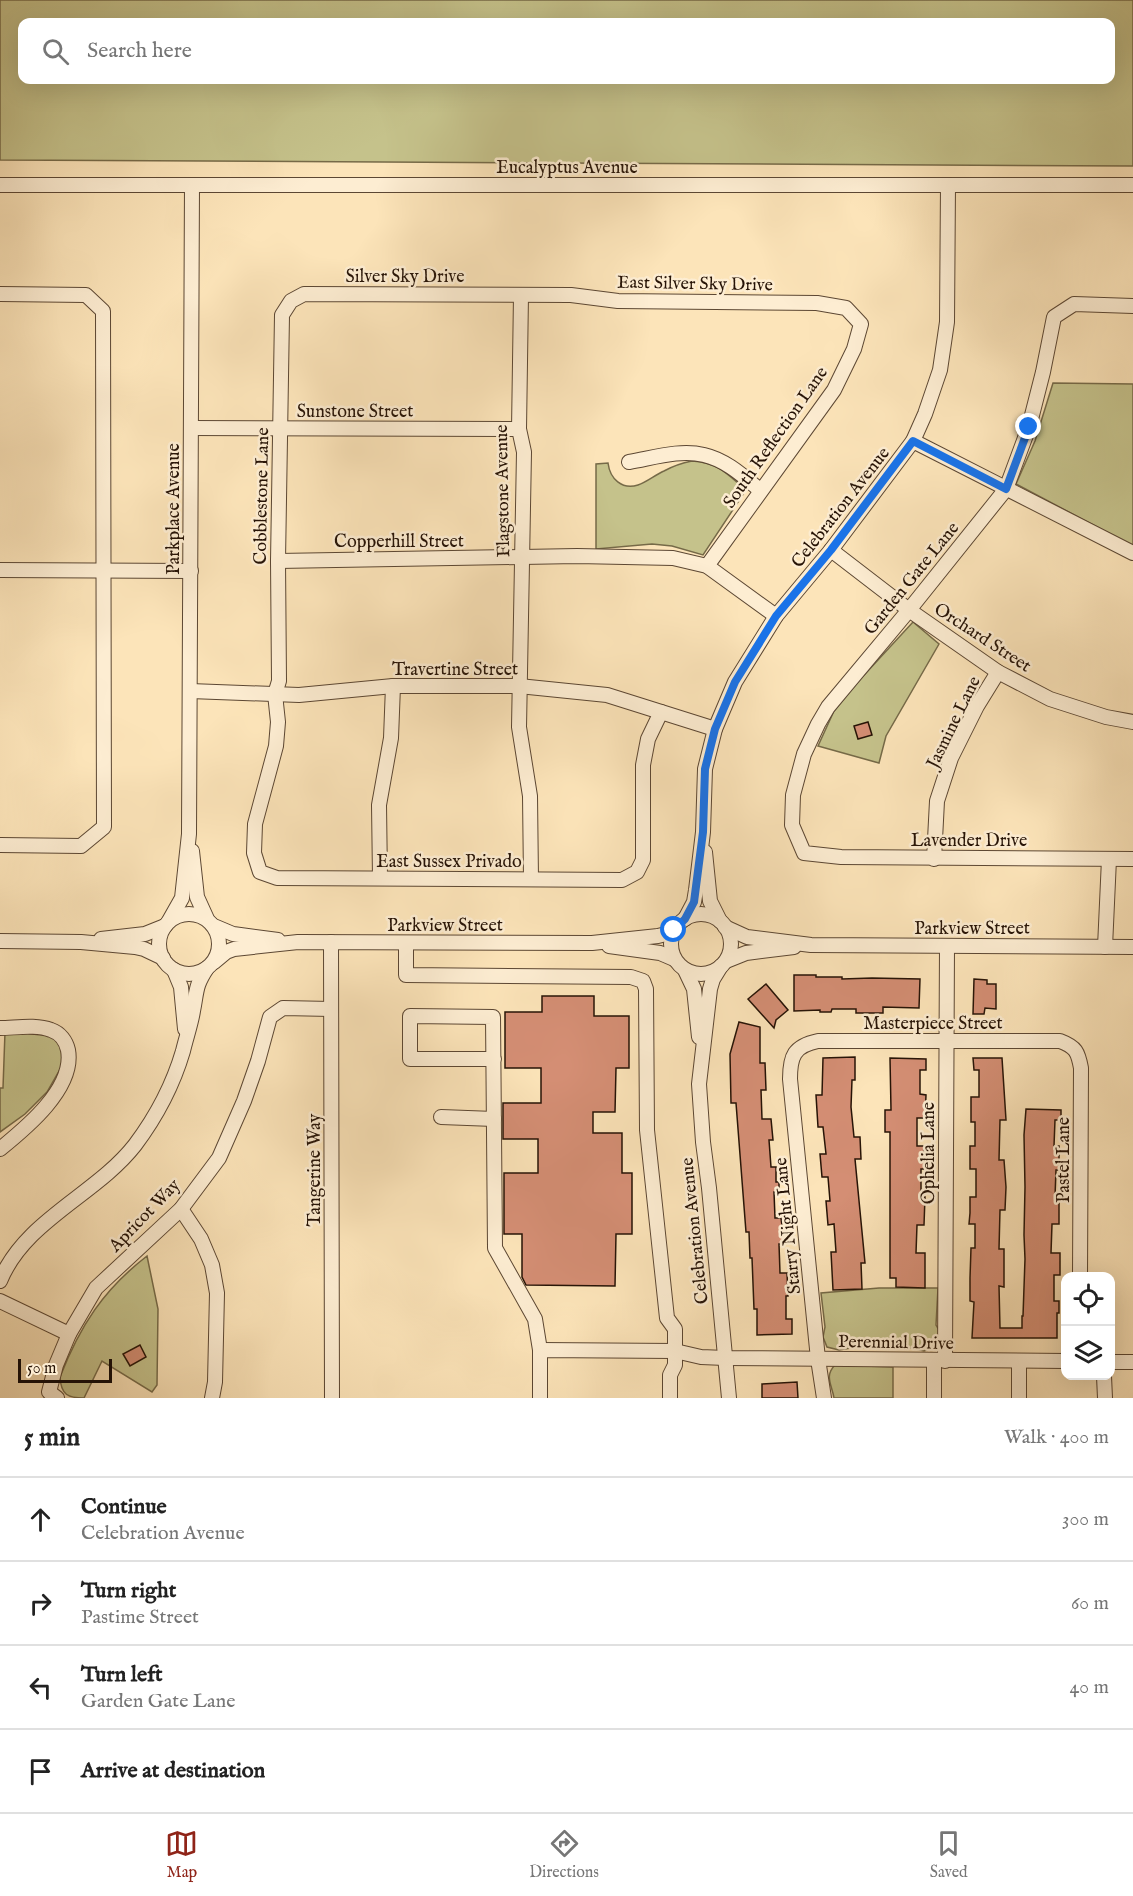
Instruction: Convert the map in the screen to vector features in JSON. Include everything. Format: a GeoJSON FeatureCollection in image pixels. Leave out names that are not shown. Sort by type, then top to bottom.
{"type":"FeatureCollection","features":[{"type":"Feature","properties":{"kind":"street","name":"Eucalyptus Avenue"},"geometry":{"type":"LineString","coordinates":[[0,185],[1133,185]]}},
{"type":"Feature","properties":{"kind":"street","name":"Parkplace Avenue"},"geometry":{"type":"LineString","coordinates":[[167,924],[182,898],[189,834],[192,185]]}},
{"type":"Feature","properties":{"kind":"street","name":"Celebration Avenue"},"geometry":{"type":"LineString","coordinates":[[682,922],[694,902],[703,832],[705,769],[715,729],[735,682],[776,616],[831,550],[913,441],[925,414],[940,370],[947,322],[948,185]]}},
{"type":"Feature","properties":{"kind":"street"},"geometry":{"type":"LineString","coordinates":[[0,294],[86,295],[103,311],[104,827],[81,846],[0,845]]}},
{"type":"Feature","properties":{"kind":"street","name":"Silver Sky Drive"},"geometry":{"type":"LineString","coordinates":[[291,301],[304,294],[521,295]]}},
{"type":"Feature","properties":{"kind":"street","name":"East Silver Sky Drive"},"geometry":{"type":"LineString","coordinates":[[521,295],[571,295],[618,301],[817,303],[846,308],[861,324]]}},
{"type":"Feature","properties":{"kind":"street","name":"Flagstone Avenue"},"geometry":{"type":"LineString","coordinates":[[521,295],[519,429],[524,452],[519,727],[530,796],[531,879]]}},
{"type":"Feature","properties":{"kind":"street","name":"Cobblestone Lane"},"geometry":{"type":"LineString","coordinates":[[260,872],[254,853],[255,824],[276,746],[278,722],[275,694],[279,681],[279,429],[282,315],[291,301]]}},
{"type":"Feature","properties":{"kind":"street","name":"Garden Gate Lane"},"geometry":{"type":"LineString","coordinates":[[804,853],[792,825],[794,795],[804,754],[828,707],[1006,489],[1029,427],[1054,317],[1074,304],[1133,306]]}},
{"type":"Feature","properties":{"kind":"street","name":"South Reflection Lane"},"geometry":{"type":"LineString","coordinates":[[707,566],[834,390],[854,349],[861,324]]}},
{"type":"Feature","properties":{"kind":"street","name":"Sunstone Street"},"geometry":{"type":"LineString","coordinates":[[191,428],[519,429]]}},
{"type":"Feature","properties":{"kind":"street"},"geometry":{"type":"LineString","coordinates":[[913,441],[1133,553]]}},
{"type":"Feature","properties":{"kind":"street"},"geometry":{"type":"LineString","coordinates":[[629,462],[679,453],[705,455],[732,468],[760,490]]}},
{"type":"Feature","properties":{"kind":"street","name":"Orchard Street"},"geometry":{"type":"LineString","coordinates":[[831,550],[909,610],[998,672],[1050,699],[1106,717],[1133,722]]}},
{"type":"Feature","properties":{"kind":"street","name":"Copperhill Street"},"geometry":{"type":"LineString","coordinates":[[278,561],[577,556],[673,558],[707,566]]}},
{"type":"Feature","properties":{"kind":"street"},"geometry":{"type":"LineString","coordinates":[[707,566],[776,616]]}},
{"type":"Feature","properties":{"kind":"street"},"geometry":{"type":"LineString","coordinates":[[0,570],[191,572]]}},
{"type":"Feature","properties":{"kind":"street","name":"Jasmine Lane"},"geometry":{"type":"LineString","coordinates":[[934,859],[937,801],[951,758],[977,706],[998,672]]}},
{"type":"Feature","properties":{"kind":"street"},"geometry":{"type":"LineString","coordinates":[[380,878],[379,805],[391,738],[393,686]]}},
{"type":"Feature","properties":{"kind":"street","name":"Travertine Street"},"geometry":{"type":"LineString","coordinates":[[190,691],[299,694],[393,686],[519,686],[607,695],[715,729]]}},
{"type":"Feature","properties":{"kind":"street","name":"East Sussex Privado"},"geometry":{"type":"LineString","coordinates":[[260,872],[278,878],[622,879],[637,872],[643,860],[643,765],[648,739],[661,712]]}},
{"type":"Feature","properties":{"kind":"street","name":"Celebration Avenue"},"geometry":{"type":"LineString","coordinates":[[703,832],[710,901],[723,924]]}},
{"type":"Feature","properties":{"kind":"street","name":"Parkplace Avenue"},"geometry":{"type":"LineString","coordinates":[[189,834],[197,897],[211,922]]}},
{"type":"Feature","properties":{"kind":"street","name":"Lavender Drive"},"geometry":{"type":"LineString","coordinates":[[804,853],[841,857],[934,859],[1133,859]]}},
{"type":"Feature","properties":{"kind":"street"},"geometry":{"type":"LineString","coordinates":[[1106,947],[1109,859]]}},
{"type":"Feature","properties":{"kind":"street"},"geometry":{"type":"LineString","coordinates":[[186,1037],[181,987],[174,970],[163,958],[159,942],[161,933],[176,916],[192,914],[233,934],[298,942]]}},
{"type":"Feature","properties":{"kind":"street"},"geometry":{"type":"LineString","coordinates":[[694,915],[703,915],[712,917],[723,924],[729,935],[730,953],[724,964],[715,971],[700,975],[685,970],[674,959],[671,945],[674,930],[682,922],[694,915]]}},
{"type":"Feature","properties":{"kind":"street"},"geometry":{"type":"LineString","coordinates":[[0,1281],[4,1271],[30,1237],[57,1212],[108,1172],[133,1147],[154,1118],[176,1071],[194,1011],[197,986],[218,953],[220,944],[218,934],[211,922]]}},
{"type":"Feature","properties":{"kind":"street","name":"Parkview Street"},"geometry":{"type":"LineString","coordinates":[[298,942],[592,943],[658,936],[666,934],[682,922]]}},
{"type":"Feature","properties":{"kind":"street"},"geometry":{"type":"LineString","coordinates":[[81,942],[145,934],[167,924]]}},
{"type":"Feature","properties":{"kind":"street","name":"Parkview Street"},"geometry":{"type":"LineString","coordinates":[[723,924],[747,937],[811,945],[1133,947]]}},
{"type":"Feature","properties":{"kind":"street"},"geometry":{"type":"LineString","coordinates":[[0,941],[81,942],[135,947],[163,958]]}},
{"type":"Feature","properties":{"kind":"street"},"geometry":{"type":"LineString","coordinates":[[174,970],[191,974],[199,972],[226,952],[234,949],[298,942]]}},
{"type":"Feature","properties":{"kind":"street","name":"Tangerine Way"},"geometry":{"type":"LineString","coordinates":[[331,942],[332,1398]]}},
{"type":"Feature","properties":{"kind":"street"},"geometry":{"type":"LineString","coordinates":[[406,943],[406,975],[631,977],[643,981],[646,989],[647,1130],[667,1318],[675,1329],[675,1365],[670,1375],[670,1398]]}},
{"type":"Feature","properties":{"kind":"street","name":"Parkview Street"},"geometry":{"type":"LineString","coordinates":[[592,943],[660,953],[674,959]]}},
{"type":"Feature","properties":{"kind":"street","name":"Parkview Street"},"geometry":{"type":"LineString","coordinates":[[724,964],[746,953],[811,945]]}},
{"type":"Feature","properties":{"kind":"street","name":"Ophelia Lane"},"geometry":{"type":"LineString","coordinates":[[934,1398],[940,1361],[947,946]]}},
{"type":"Feature","properties":{"kind":"street","name":"Celebration Avenue"},"geometry":{"type":"LineString","coordinates":[[724,964],[710,989],[699,1084],[729,1398]]}},
{"type":"Feature","properties":{"kind":"street","name":"Celebration Avenue"},"geometry":{"type":"LineString","coordinates":[[685,970],[694,989],[702,1060]]}},
{"type":"Feature","properties":{"kind":"street","name":"Apricot Way"},"geometry":{"type":"LineString","coordinates":[[53,1395],[56,1365],[69,1334],[96,1288],[181,1209],[219,1158],[244,1101],[270,1017],[283,1008],[332,1009]]}},
{"type":"Feature","properties":{"kind":"street"},"geometry":{"type":"LineString","coordinates":[[494,1059],[410,1059],[410,1016],[494,1017],[495,1248],[535,1319],[540,1350],[540,1398]]}},
{"type":"Feature","properties":{"kind":"street"},"geometry":{"type":"LineString","coordinates":[[0,1028],[50,1029],[66,1042],[69,1063],[58,1089],[32,1122],[0,1149]]}},
{"type":"Feature","properties":{"kind":"street","name":"Masterpiece Street"},"geometry":{"type":"LineString","coordinates":[[796,1052],[805,1044],[818,1041],[1060,1041],[1072,1046]]}},
{"type":"Feature","properties":{"kind":"street","name":"Pastel Lane"},"geometry":{"type":"LineString","coordinates":[[1072,1046],[1079,1056],[1081,1068],[1080,1272]]}},
{"type":"Feature","properties":{"kind":"street","name":"Starry Night Lane"},"geometry":{"type":"LineString","coordinates":[[796,1052],[790,1063],[790,1079],[818,1359],[824,1398]]}},
{"type":"Feature","properties":{"kind":"street"},"geometry":{"type":"LineString","coordinates":[[441,1117],[494,1119]]}},
{"type":"Feature","properties":{"kind":"street"},"geometry":{"type":"LineString","coordinates":[[181,1209],[201,1239],[212,1265],[217,1293],[215,1382],[212,1398]]}},
{"type":"Feature","properties":{"kind":"street"},"geometry":{"type":"LineString","coordinates":[[0,1301],[69,1334]]}},
{"type":"Feature","properties":{"kind":"street","name":"Perennial Drive"},"geometry":{"type":"LineString","coordinates":[[540,1350],[675,1351],[701,1357],[725,1358],[1061,1361]]}},
{"type":"Feature","properties":{"kind":"street"},"geometry":{"type":"LineString","coordinates":[[1019,1361],[1019,1398]]}},
{"type":"Feature","properties":{"kind":"street"},"geometry":{"type":"LineString","coordinates":[[1115,1362],[1133,1362]]}},
{"type":"Feature","properties":{"kind":"street"},"geometry":{"type":"LineString","coordinates":[[1104,1380],[1105,1398]]}},
{"type":"Feature","properties":{"kind":"shaded area"},"geometry":{"type":"Polygon","coordinates":[[[0,0],[1133,0],[1133,166],[0,160],[0,0]]]}},
{"type":"Feature","properties":{"kind":"shaded area"},"geometry":{"type":"Polygon","coordinates":[[[1053,383],[1133,384],[1133,546],[1016,484],[1035,441],[1053,383]]]}},
{"type":"Feature","properties":{"kind":"shaded area"},"geometry":{"type":"Polygon","coordinates":[[[692,461],[716,467],[746,490],[703,555],[672,546],[652,544],[596,549],[596,464],[608,463],[611,474],[618,482],[632,486],[641,484],[674,466],[692,461]]]}},
{"type":"Feature","properties":{"kind":"shaded area"},"geometry":{"type":"Polygon","coordinates":[[[913,622],[939,644],[886,736],[879,763],[818,746],[834,711],[913,622]]]}},
{"type":"Feature","properties":{"kind":"shaded area"},"geometry":{"type":"Polygon","coordinates":[[[5,1032],[47,1033],[62,1043],[63,1064],[47,1092],[25,1114],[0,1132],[0,1088],[3,1088],[5,1032]]]}},
{"type":"Feature","properties":{"kind":"shaded area"},"geometry":{"type":"Polygon","coordinates":[[[147,1256],[158,1309],[157,1385],[152,1392],[102,1361],[84,1398],[66,1394],[60,1377],[85,1325],[105,1296],[147,1256]]]}},
{"type":"Feature","properties":{"kind":"shaded area"},"geometry":{"type":"Polygon","coordinates":[[[879,1288],[938,1288],[936,1325],[939,1330],[939,1342],[936,1347],[924,1351],[912,1348],[839,1350],[827,1347],[823,1337],[825,1327],[821,1293],[879,1288]]]}},
{"type":"Feature","properties":{"kind":"shaded area"},"geometry":{"type":"Polygon","coordinates":[[[835,1365],[893,1367],[893,1398],[834,1398],[829,1377],[835,1365]]]}},
{"type":"Feature","properties":{"kind":"building"},"geometry":{"type":"Polygon","coordinates":[[[868,722],[872,735],[858,739],[854,726],[868,722]]]}},
{"type":"Feature","properties":{"kind":"building"},"geometry":{"type":"Polygon","coordinates":[[[794,975],[842,977],[842,979],[920,979],[919,1008],[883,1007],[883,1013],[856,1013],[856,1009],[832,1009],[831,1012],[794,1011],[794,975]]]}},
{"type":"Feature","properties":{"kind":"building"},"geometry":{"type":"Polygon","coordinates":[[[974,979],[987,980],[987,984],[996,984],[996,1009],[985,1008],[984,1014],[973,1014],[974,979]]]}},
{"type":"Feature","properties":{"kind":"building"},"geometry":{"type":"Polygon","coordinates":[[[766,984],[788,1010],[776,1020],[774,1028],[748,999],[766,984]]]}},
{"type":"Feature","properties":{"kind":"building"},"geometry":{"type":"Polygon","coordinates":[[[542,996],[594,996],[594,1016],[629,1016],[629,1068],[616,1068],[615,1112],[593,1112],[593,1133],[622,1133],[622,1173],[632,1173],[632,1234],[616,1234],[615,1286],[526,1285],[522,1277],[522,1234],[504,1234],[504,1173],[538,1173],[538,1139],[503,1139],[503,1103],[541,1103],[541,1068],[505,1068],[505,1012],[542,1012],[542,996]]]}},
{"type":"Feature","properties":{"kind":"building"},"geometry":{"type":"Polygon","coordinates":[[[739,1022],[760,1027],[760,1063],[765,1063],[766,1090],[761,1090],[762,1119],[771,1119],[773,1140],[769,1140],[771,1167],[776,1167],[776,1182],[779,1182],[779,1192],[774,1192],[775,1218],[781,1218],[783,1234],[783,1244],[779,1244],[780,1273],[787,1273],[786,1319],[792,1319],[792,1334],[757,1335],[757,1309],[754,1309],[749,1232],[746,1232],[736,1103],[731,1103],[730,1054],[739,1022]]]}},
{"type":"Feature","properties":{"kind":"building"},"geometry":{"type":"Polygon","coordinates":[[[855,1057],[855,1080],[852,1080],[851,1107],[854,1137],[860,1137],[861,1159],[855,1159],[865,1263],[861,1263],[862,1289],[833,1290],[831,1252],[836,1252],[834,1224],[828,1225],[826,1201],[830,1201],[828,1177],[822,1177],[820,1154],[826,1154],[823,1127],[818,1127],[816,1095],[822,1095],[823,1058],[855,1057]]]}},
{"type":"Feature","properties":{"kind":"building"},"geometry":{"type":"Polygon","coordinates":[[[890,1058],[926,1059],[926,1070],[920,1070],[920,1094],[926,1095],[925,1118],[917,1118],[917,1146],[924,1146],[921,1197],[925,1197],[924,1225],[917,1225],[916,1253],[925,1253],[925,1288],[896,1287],[896,1278],[890,1278],[890,1132],[885,1132],[885,1110],[891,1110],[890,1058]]]}},
{"type":"Feature","properties":{"kind":"building"},"geometry":{"type":"Polygon","coordinates":[[[973,1058],[1002,1058],[1006,1120],[1000,1120],[999,1160],[1004,1160],[1006,1187],[1005,1210],[1000,1210],[999,1249],[1004,1249],[1004,1287],[999,1286],[1000,1328],[1022,1328],[1026,1109],[1061,1110],[1061,1120],[1055,1120],[1054,1146],[1059,1146],[1059,1170],[1056,1170],[1055,1197],[1059,1197],[1059,1224],[1052,1224],[1051,1253],[1060,1253],[1060,1275],[1054,1275],[1054,1301],[1059,1301],[1057,1338],[972,1338],[974,1302],[970,1301],[970,1278],[971,1248],[975,1248],[975,1224],[969,1224],[970,1197],[976,1197],[976,1169],[970,1169],[970,1146],[975,1146],[975,1122],[971,1122],[971,1097],[979,1097],[979,1070],[974,1070],[973,1058]]]}},
{"type":"Feature","properties":{"kind":"building"},"geometry":{"type":"Polygon","coordinates":[[[140,1345],[146,1357],[130,1366],[123,1354],[140,1345]]]}},
{"type":"Feature","properties":{"kind":"building"},"geometry":{"type":"Polygon","coordinates":[[[797,1382],[798,1398],[762,1398],[762,1384],[797,1382]]]}},
{"type":"Feature","properties":{"kind":"route"},"geometry":{"type":"LineString","coordinates":[[674,930],[685,919],[694,902],[703,832],[705,769],[715,729],[735,682],[776,616],[831,550],[913,441],[1006,489],[1029,427]]}}]}
